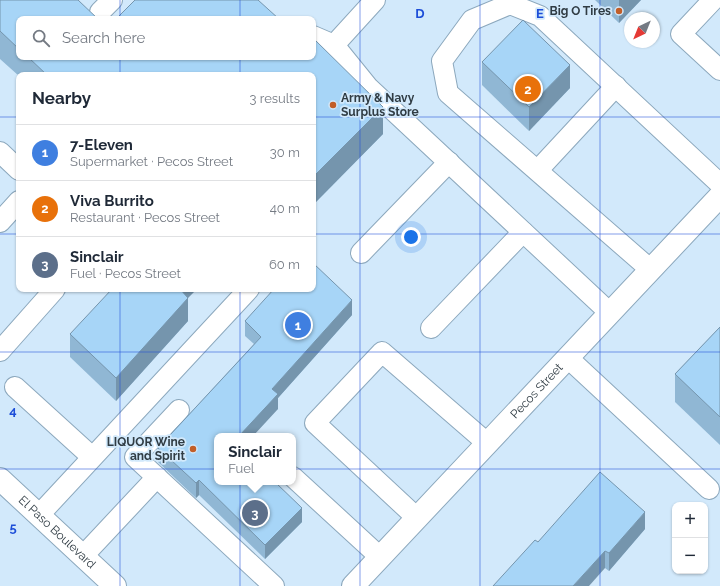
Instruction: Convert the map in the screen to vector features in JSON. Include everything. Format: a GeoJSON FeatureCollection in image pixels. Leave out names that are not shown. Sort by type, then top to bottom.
{"type":"FeatureCollection","features":[{"type":"Feature","properties":{"kind":"main road","name":"Pecos Street"},"geometry":{"type":"LineString","coordinates":[[353,586],[720,196]]}},
{"type":"Feature","properties":{"kind":"main road","name":"El Paso Boulevard"},"geometry":{"type":"LineString","coordinates":[[0,479],[115,586]]}},
{"type":"Feature","properties":{"kind":"lane"},"geometry":{"type":"LineString","coordinates":[[334,45],[375,0]]}},
{"type":"Feature","properties":{"kind":"lane"},"geometry":{"type":"LineString","coordinates":[[713,0],[681,34],[720,70]]}},
{"type":"Feature","properties":{"kind":"lane"},"geometry":{"type":"LineString","coordinates":[[651,270],[448,93],[442,61],[472,20],[510,4],[540,16],[720,184]]}},
{"type":"Feature","properties":{"kind":"lane"},"geometry":{"type":"LineString","coordinates":[[316,37],[334,45],[368,87],[610,313]]}},
{"type":"Feature","properties":{"kind":"lane"},"geometry":{"type":"LineString","coordinates":[[538,170],[616,86]]}},
{"type":"Feature","properties":{"kind":"lane"},"geometry":{"type":"LineString","coordinates":[[0,152],[16,167]]}},
{"type":"Feature","properties":{"kind":"lane"},"geometry":{"type":"LineString","coordinates":[[361,253],[449,162]]}},
{"type":"Feature","properties":{"kind":"lane"},"geometry":{"type":"LineString","coordinates":[[0,222],[16,204]]}},
{"type":"Feature","properties":{"kind":"lane"},"geometry":{"type":"LineString","coordinates":[[431,328],[523,232]]}},
{"type":"Feature","properties":{"kind":"lane"},"geometry":{"type":"LineString","coordinates":[[0,351],[52,292]]}},
{"type":"Feature","properties":{"kind":"lane"},"geometry":{"type":"LineString","coordinates":[[39,515],[246,292]]}},
{"type":"Feature","properties":{"kind":"lane"},"geometry":{"type":"LineString","coordinates":[[417,518],[315,423],[325,412],[382,352],[487,443]]}},
{"type":"Feature","properties":{"kind":"lane"},"geometry":{"type":"LineString","coordinates":[[568,358],[709,489]]}},
{"type":"Feature","properties":{"kind":"lane"},"geometry":{"type":"LineString","coordinates":[[16,387],[92,457]]}},
{"type":"Feature","properties":{"kind":"lane"},"geometry":{"type":"LineString","coordinates":[[178,410],[135,457],[274,586]]}},
{"type":"Feature","properties":{"kind":"lane"},"geometry":{"type":"LineString","coordinates":[[83,556],[157,478]]}},
{"type":"Feature","properties":{"kind":"lane"},"geometry":{"type":"LineString","coordinates":[[296,480],[380,557]]}},
{"type":"Feature","properties":{"kind":"building"},"geometry":{"type":"Polygon","coordinates":[[[0,0],[78,0],[95,16],[16,16],[16,46],[0,31],[0,0]]]}},
{"type":"Feature","properties":{"kind":"building"},"geometry":{"type":"Polygon","coordinates":[[[135,0],[258,0],[276,16],[119,16],[135,0]]]}},
{"type":"Feature","properties":{"kind":"building"},"geometry":{"type":"Polygon","coordinates":[[[523,20],[570,65],[529,107],[482,62],[523,20]]]}},
{"type":"Feature","properties":{"kind":"building","name":"Army & Navy Surplus Store"},"geometry":{"type":"Polygon","coordinates":[[[316,41],[383,107],[316,174],[316,72],[44,72],[31,60],[316,60],[316,41]]]}},
{"type":"Feature","properties":{"kind":"building"},"geometry":{"type":"Polygon","coordinates":[[[316,266],[352,300],[272,389],[278,394],[242,433],[214,433],[214,485],[278,485],[302,508],[265,545],[199,480],[196,483],[158,448],[261,337],[245,321],[271,292],[316,292],[316,266]]]}},
{"type":"Feature","properties":{"kind":"building"},"geometry":{"type":"Polygon","coordinates":[[[109,292],[183,292],[188,298],[116,378],[70,334],[109,292]]]}},
{"type":"Feature","properties":{"kind":"building"},"geometry":{"type":"Polygon","coordinates":[[[720,327],[720,417],[675,374],[720,327]]]}},
{"type":"Feature","properties":{"kind":"building"},"geometry":{"type":"Polygon","coordinates":[[[600,472],[645,512],[609,553],[605,551],[573,586],[493,586],[535,540],[538,542],[600,472]]]}},
{"type":"Feature","properties":{"kind":"place","name":"Big O Tires"},"geometry":{"type":"Point","coordinates":[619,11]}},
{"type":"Feature","properties":{"kind":"place","name":"Viva Burrito"},"geometry":{"type":"Point","coordinates":[528,89]}},
{"type":"Feature","properties":{"kind":"place","name":"Army & Navy Surplus Store"},"geometry":{"type":"Point","coordinates":[333,105]}},
{"type":"Feature","properties":{"kind":"place","name":"7-Eleven"},"geometry":{"type":"Point","coordinates":[298,325]}},
{"type":"Feature","properties":{"kind":"place","name":"LIQUOR Wine and Spirit"},"geometry":{"type":"Point","coordinates":[193,449]}},
{"type":"Feature","properties":{"kind":"place","name":"Sinclair"},"geometry":{"type":"Point","coordinates":[255,513]}}]}
